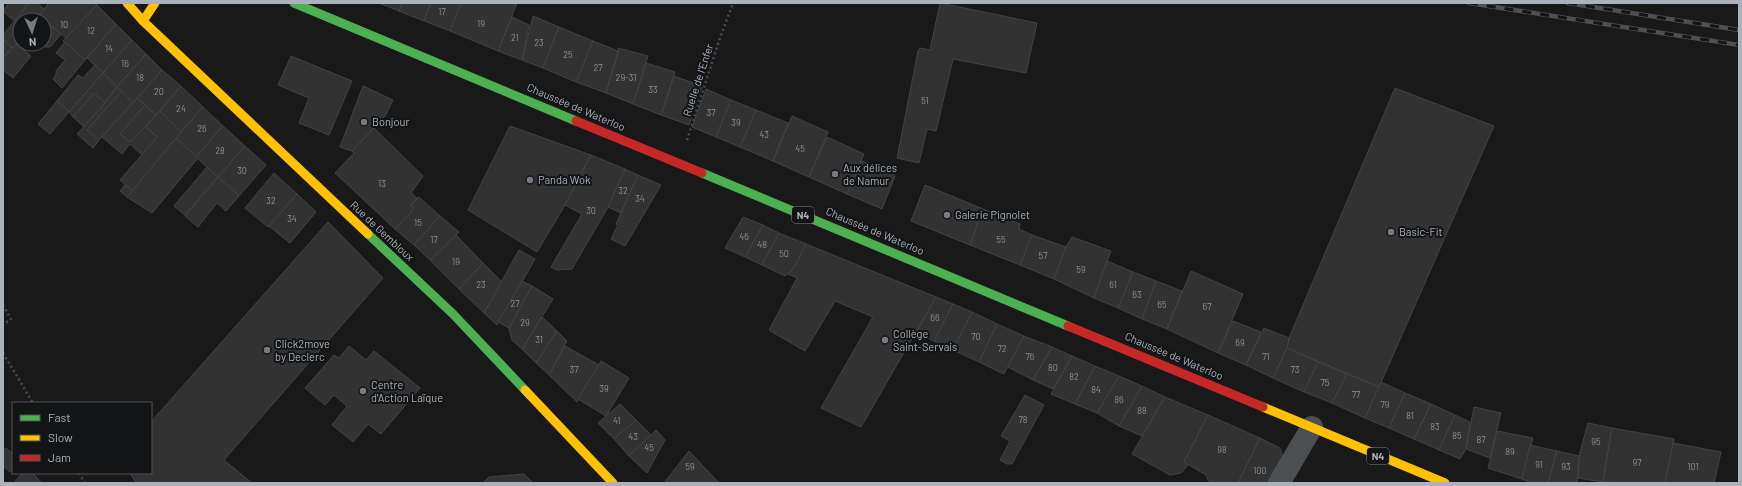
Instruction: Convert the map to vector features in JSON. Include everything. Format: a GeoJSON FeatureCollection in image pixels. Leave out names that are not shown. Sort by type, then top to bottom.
{"type":"FeatureCollection","features":[{"type":"Feature","properties":{"kind":"main road","name":"Rue de Gembloux"},"geometry":{"type":"LineString","coordinates":[[127,3],[143,21],[453,314],[613,483]]}},
{"type":"Feature","properties":{"kind":"main road"},"geometry":{"type":"LineString","coordinates":[[143,21],[155,3]]}},
{"type":"Feature","properties":{"kind":"main road","name":"Chaussée de Waterloo"},"geometry":{"type":"LineString","coordinates":[[294,3],[1445,483]]}},
{"type":"Feature","properties":{"kind":"street"},"geometry":{"type":"LineString","coordinates":[[1279,483],[1312,428]]}},
{"type":"Feature","properties":{"kind":"path","name":"Ruelle de l'Enfer"},"geometry":{"type":"LineString","coordinates":[[680,163],[720,38],[733,3]]}},
{"type":"Feature","properties":{"kind":"path"},"geometry":{"type":"LineString","coordinates":[[3,305],[11,319],[3,325]]}},
{"type":"Feature","properties":{"kind":"path"},"geometry":{"type":"LineString","coordinates":[[3,353],[32,402]]}},
{"type":"Feature","properties":{"kind":"path"},"geometry":{"type":"LineString","coordinates":[[80,474],[85,483]]}},
{"type":"Feature","properties":{"kind":"building"},"geometry":{"type":"Polygon","coordinates":[[[9,3],[29,3],[22,12],[12,12],[12,19],[3,11],[9,3]]]}},
{"type":"Feature","properties":{"kind":"building"},"geometry":{"type":"Polygon","coordinates":[[[29,3],[37,3],[44,9],[42,12],[22,12],[29,3]]]}},
{"type":"Feature","properties":{"kind":"building"},"geometry":{"type":"Polygon","coordinates":[[[49,3],[95,3],[97,5],[66,38],[52,26],[52,12],[42,12],[49,3]]]}},
{"type":"Feature","properties":{"kind":"building"},"geometry":{"type":"Polygon","coordinates":[[[379,3],[403,3],[399,11],[379,3]]]}},
{"type":"Feature","properties":{"kind":"building"},"geometry":{"type":"Polygon","coordinates":[[[403,3],[431,3],[424,21],[399,11],[403,3]]]}},
{"type":"Feature","properties":{"kind":"building"},"geometry":{"type":"Polygon","coordinates":[[[431,3],[461,3],[450,31],[424,21],[431,3]]]}},
{"type":"Feature","properties":{"kind":"building"},"geometry":{"type":"Polygon","coordinates":[[[461,3],[517,3],[498,51],[450,31],[461,3]]]}},
{"type":"Feature","properties":{"kind":"building"},"geometry":{"type":"Polygon","coordinates":[[[940,3],[1037,23],[1026,73],[953,59],[936,131],[927,129],[919,163],[897,158],[918,51],[920,48],[930,50],[940,3]]]}},
{"type":"Feature","properties":{"kind":"building"},"geometry":{"type":"Polygon","coordinates":[[[97,5],[116,24],[85,60],[63,41],[97,5]]]}},
{"type":"Feature","properties":{"kind":"building"},"geometry":{"type":"Polygon","coordinates":[[[533,16],[559,27],[543,68],[522,60],[533,16]]]}},
{"type":"Feature","properties":{"kind":"building"},"geometry":{"type":"Polygon","coordinates":[[[512,17],[529,25],[522,60],[498,51],[512,17]]]}},
{"type":"Feature","properties":{"kind":"building"},"geometry":{"type":"Polygon","coordinates":[[[12,24],[12,47],[3,40],[3,35],[12,24]]]}},
{"type":"Feature","properties":{"kind":"building"},"geometry":{"type":"Polygon","coordinates":[[[116,24],[132,40],[103,73],[87,58],[116,24]]]}},
{"type":"Feature","properties":{"kind":"building"},"geometry":{"type":"Polygon","coordinates":[[[52,27],[61,34],[52,45],[52,27]]]}},
{"type":"Feature","properties":{"kind":"building"},"geometry":{"type":"Polygon","coordinates":[[[559,27],[593,41],[576,82],[543,68],[559,27]]]}},
{"type":"Feature","properties":{"kind":"building"},"geometry":{"type":"Polygon","coordinates":[[[3,40],[12,47],[3,58],[3,40]]]}},
{"type":"Feature","properties":{"kind":"building"},"geometry":{"type":"Polygon","coordinates":[[[132,40],[146,54],[117,87],[103,73],[132,40]]]}},
{"type":"Feature","properties":{"kind":"building"},"geometry":{"type":"Polygon","coordinates":[[[593,41],[618,51],[606,93],[576,82],[593,41]]]}},
{"type":"Feature","properties":{"kind":"building"},"geometry":{"type":"Polygon","coordinates":[[[65,42],[85,60],[62,88],[53,79],[56,75],[56,71],[65,60],[56,53],[65,42]]]}},
{"type":"Feature","properties":{"kind":"building"},"geometry":{"type":"Polygon","coordinates":[[[618,48],[648,56],[633,104],[606,93],[618,53],[618,48]]]}},
{"type":"Feature","properties":{"kind":"building"},"geometry":{"type":"Polygon","coordinates":[[[12,49],[12,52],[26,52],[31,56],[13,78],[3,70],[3,58],[12,49]]]}},
{"type":"Feature","properties":{"kind":"building"},"geometry":{"type":"Polygon","coordinates":[[[146,54],[162,70],[133,103],[117,87],[146,54]]]}},
{"type":"Feature","properties":{"kind":"building"},"geometry":{"type":"Polygon","coordinates":[[[291,56],[352,81],[329,135],[299,123],[309,98],[278,85],[291,56]]]}},
{"type":"Feature","properties":{"kind":"building"},"geometry":{"type":"Polygon","coordinates":[[[646,63],[675,72],[661,115],[633,104],[646,63]]]}},
{"type":"Feature","properties":{"kind":"building"},"geometry":{"type":"Polygon","coordinates":[[[95,65],[103,73],[69,112],[57,101],[78,75],[83,78],[95,65]]]}},
{"type":"Feature","properties":{"kind":"building"},"geometry":{"type":"Polygon","coordinates":[[[162,70],[181,86],[156,115],[137,98],[162,70]]]}},
{"type":"Feature","properties":{"kind":"building"},"geometry":{"type":"Polygon","coordinates":[[[103,73],[117,87],[105,103],[94,93],[73,117],[69,112],[103,73]]]}},
{"type":"Feature","properties":{"kind":"building"},"geometry":{"type":"Polygon","coordinates":[[[674,76],[702,86],[689,125],[661,115],[674,76]]]}},
{"type":"Feature","properties":{"kind":"building"},"geometry":{"type":"Polygon","coordinates":[[[181,86],[203,107],[181,132],[160,111],[181,86]]]}},
{"type":"Feature","properties":{"kind":"building","name":"Bonjour"},"geometry":{"type":"Polygon","coordinates":[[[363,86],[393,100],[385,116],[352,151],[340,147],[363,86]]]}},
{"type":"Feature","properties":{"kind":"building"},"geometry":{"type":"Polygon","coordinates":[[[117,87],[122,91],[87,130],[99,140],[93,148],[77,134],[105,103],[117,87]]]}},
{"type":"Feature","properties":{"kind":"building","name":"Basic-Fit"},"geometry":{"type":"Polygon","coordinates":[[[1395,88],[1494,126],[1379,387],[1287,348],[1289,338],[1395,88]]]}},
{"type":"Feature","properties":{"kind":"building"},"geometry":{"type":"Polygon","coordinates":[[[706,89],[731,100],[716,137],[692,127],[706,89]]]}},
{"type":"Feature","properties":{"kind":"building"},"geometry":{"type":"Polygon","coordinates":[[[122,91],[133,103],[99,140],[87,130],[122,91]]]}},
{"type":"Feature","properties":{"kind":"building"},"geometry":{"type":"Polygon","coordinates":[[[94,93],[105,103],[83,126],[73,117],[94,93]]]}},
{"type":"Feature","properties":{"kind":"building"},"geometry":{"type":"Polygon","coordinates":[[[137,98],[145,105],[120,134],[130,142],[144,126],[157,137],[142,155],[130,144],[122,154],[102,137],[137,98]]]}},
{"type":"Feature","properties":{"kind":"building"},"geometry":{"type":"Polygon","coordinates":[[[731,100],[756,110],[740,147],[716,137],[731,100]]]}},
{"type":"Feature","properties":{"kind":"building"},"geometry":{"type":"Polygon","coordinates":[[[57,101],[69,112],[50,134],[38,124],[57,101]]]}},
{"type":"Feature","properties":{"kind":"building"},"geometry":{"type":"Polygon","coordinates":[[[145,105],[156,115],[130,142],[120,134],[145,105]]]}},
{"type":"Feature","properties":{"kind":"building"},"geometry":{"type":"Polygon","coordinates":[[[203,107],[223,126],[196,157],[176,138],[203,107]]]}},
{"type":"Feature","properties":{"kind":"building"},"geometry":{"type":"Polygon","coordinates":[[[756,110],[788,123],[773,161],[740,147],[756,110]]]}},
{"type":"Feature","properties":{"kind":"building"},"geometry":{"type":"Polygon","coordinates":[[[160,111],[181,132],[133,191],[120,180],[157,137],[146,126],[160,111]]]}},
{"type":"Feature","properties":{"kind":"building"},"geometry":{"type":"Polygon","coordinates":[[[792,116],[828,132],[809,177],[773,161],[792,116]]]}},
{"type":"Feature","properties":{"kind":"building"},"geometry":{"type":"Polygon","coordinates":[[[223,126],[245,146],[218,177],[196,157],[223,126]]]}},
{"type":"Feature","properties":{"kind":"building","name":"Panda Wok"},"geometry":{"type":"Polygon","coordinates":[[[510,126],[591,155],[565,205],[537,252],[468,210],[510,126]]]}},
{"type":"Feature","properties":{"kind":"building"},"geometry":{"type":"Polygon","coordinates":[[[374,128],[423,176],[411,193],[417,198],[411,205],[414,209],[395,229],[335,173],[354,153],[352,151],[374,128]]]}},
{"type":"Feature","properties":{"kind":"building"},"geometry":{"type":"Polygon","coordinates":[[[827,137],[864,154],[847,194],[809,177],[827,137]]]}},
{"type":"Feature","properties":{"kind":"building"},"geometry":{"type":"Polygon","coordinates":[[[176,138],[198,158],[152,213],[127,197],[176,138]]]}},
{"type":"Feature","properties":{"kind":"building"},"geometry":{"type":"Polygon","coordinates":[[[245,146],[266,165],[239,196],[218,177],[245,146]]]}},
{"type":"Feature","properties":{"kind":"building"},"geometry":{"type":"Polygon","coordinates":[[[591,155],[625,169],[608,207],[572,269],[557,270],[551,267],[582,214],[565,205],[591,155]]]}},
{"type":"Feature","properties":{"kind":"building"},"geometry":{"type":"Polygon","coordinates":[[[862,161],[895,176],[882,209],[847,194],[862,161]]]}},
{"type":"Feature","properties":{"kind":"building"},"geometry":{"type":"Polygon","coordinates":[[[207,167],[218,177],[185,215],[174,206],[207,167]]]}},
{"type":"Feature","properties":{"kind":"building"},"geometry":{"type":"Polygon","coordinates":[[[625,169],[638,175],[621,213],[608,207],[625,169]]]}},
{"type":"Feature","properties":{"kind":"building"},"geometry":{"type":"Polygon","coordinates":[[[274,173],[297,194],[268,227],[245,208],[274,173]]]}},
{"type":"Feature","properties":{"kind":"building"},"geometry":{"type":"Polygon","coordinates":[[[638,175],[661,185],[625,246],[611,239],[618,225],[616,224],[638,175]]]}},
{"type":"Feature","properties":{"kind":"building"},"geometry":{"type":"Polygon","coordinates":[[[218,177],[239,196],[226,211],[217,203],[198,227],[185,216],[218,177]]]}},
{"type":"Feature","properties":{"kind":"building"},"geometry":{"type":"Polygon","coordinates":[[[125,185],[133,191],[127,197],[120,191],[125,185]]]}},
{"type":"Feature","properties":{"kind":"building","name":"Galerie Pignolet"},"geometry":{"type":"Polygon","coordinates":[[[925,185],[983,209],[970,245],[911,221],[925,185]]]}},
{"type":"Feature","properties":{"kind":"building"},"geometry":{"type":"Polygon","coordinates":[[[297,194],[316,212],[290,243],[269,226],[297,194]]]}},
{"type":"Feature","properties":{"kind":"building"},"geometry":{"type":"Polygon","coordinates":[[[419,197],[440,216],[414,245],[395,229],[414,209],[411,205],[419,197]]]}},
{"type":"Feature","properties":{"kind":"building"},"geometry":{"type":"Polygon","coordinates":[[[983,209],[1020,224],[1019,229],[1032,235],[1020,265],[970,245],[983,209]]]}},
{"type":"Feature","properties":{"kind":"building"},"geometry":{"type":"Polygon","coordinates":[[[440,216],[459,232],[430,260],[414,245],[440,216]]]}},
{"type":"Feature","properties":{"kind":"building"},"geometry":{"type":"Polygon","coordinates":[[[743,217],[763,225],[745,257],[725,248],[743,217]]]}},
{"type":"Feature","properties":{"kind":"building","name":"Click2move by Declerc"},"geometry":{"type":"Polygon","coordinates":[[[328,222],[383,278],[224,460],[252,483],[136,483],[131,474],[152,474],[152,421],[328,222]]]}},
{"type":"Feature","properties":{"kind":"building"},"geometry":{"type":"Polygon","coordinates":[[[763,225],[779,233],[762,265],[745,257],[763,225]]]}},
{"type":"Feature","properties":{"kind":"building"},"geometry":{"type":"Polygon","coordinates":[[[779,233],[806,244],[794,268],[785,276],[762,265],[779,233]]]}},
{"type":"Feature","properties":{"kind":"building"},"geometry":{"type":"Polygon","coordinates":[[[456,235],[483,263],[459,289],[430,260],[456,235]]]}},
{"type":"Feature","properties":{"kind":"building"},"geometry":{"type":"Polygon","coordinates":[[[1032,235],[1066,247],[1054,279],[1020,265],[1032,235]]]}},
{"type":"Feature","properties":{"kind":"building"},"geometry":{"type":"Polygon","coordinates":[[[1072,237],[1111,251],[1094,298],[1054,279],[1066,247],[1072,237]]]}},
{"type":"Feature","properties":{"kind":"building","name":"Collège Saint-Servais"},"geometry":{"type":"Polygon","coordinates":[[[806,244],[936,297],[861,427],[821,408],[873,317],[835,301],[805,351],[769,330],[797,278],[788,274],[794,268],[806,244]]]}},
{"type":"Feature","properties":{"kind":"building"},"geometry":{"type":"Polygon","coordinates":[[[519,250],[535,259],[497,325],[484,313],[519,250]]]}},
{"type":"Feature","properties":{"kind":"building"},"geometry":{"type":"Polygon","coordinates":[[[1107,261],[1133,272],[1118,308],[1094,298],[1107,261]]]}},
{"type":"Feature","properties":{"kind":"building"},"geometry":{"type":"Polygon","coordinates":[[[483,263],[502,282],[484,313],[459,289],[483,263]]]}},
{"type":"Feature","properties":{"kind":"building"},"geometry":{"type":"Polygon","coordinates":[[[1191,271],[1243,294],[1218,353],[1167,329],[1191,271]]]}},
{"type":"Feature","properties":{"kind":"building"},"geometry":{"type":"Polygon","coordinates":[[[1133,272],[1156,281],[1142,319],[1118,308],[1133,272]]]}},
{"type":"Feature","properties":{"kind":"building"},"geometry":{"type":"Polygon","coordinates":[[[522,281],[532,286],[509,328],[498,322],[522,281]]]}},
{"type":"Feature","properties":{"kind":"building"},"geometry":{"type":"Polygon","coordinates":[[[1156,281],[1182,291],[1167,329],[1142,319],[1156,281]]]}},
{"type":"Feature","properties":{"kind":"building"},"geometry":{"type":"Polygon","coordinates":[[[532,286],[553,299],[522,349],[512,340],[509,328],[532,286]]]}},
{"type":"Feature","properties":{"kind":"building"},"geometry":{"type":"Polygon","coordinates":[[[936,297],[953,304],[934,341],[916,333],[936,297]]]}},
{"type":"Feature","properties":{"kind":"building"},"geometry":{"type":"Polygon","coordinates":[[[953,304],[972,312],[953,350],[934,341],[953,304]]]}},
{"type":"Feature","properties":{"kind":"building"},"geometry":{"type":"Polygon","coordinates":[[[972,312],[997,324],[979,362],[953,350],[972,312]]]}},
{"type":"Feature","properties":{"kind":"building"},"geometry":{"type":"Polygon","coordinates":[[[542,317],[557,331],[536,363],[522,349],[542,317]]]}},
{"type":"Feature","properties":{"kind":"building"},"geometry":{"type":"Polygon","coordinates":[[[1233,321],[1261,332],[1246,365],[1218,353],[1233,321]]]}},
{"type":"Feature","properties":{"kind":"building"},"geometry":{"type":"Polygon","coordinates":[[[997,324],[1024,336],[1004,374],[979,362],[997,324]]]}},
{"type":"Feature","properties":{"kind":"building"},"geometry":{"type":"Polygon","coordinates":[[[1264,328],[1289,338],[1287,348],[1273,378],[1246,365],[1264,328]]]}},
{"type":"Feature","properties":{"kind":"building"},"geometry":{"type":"Polygon","coordinates":[[[557,331],[567,341],[549,375],[536,363],[557,331]]]}},
{"type":"Feature","properties":{"kind":"building"},"geometry":{"type":"Polygon","coordinates":[[[1024,336],[1052,347],[1033,380],[1008,367],[1024,336]]]}},
{"type":"Feature","properties":{"kind":"building","name":"Centre d'Action Laïque"},"geometry":{"type":"Polygon","coordinates":[[[349,346],[366,360],[374,351],[420,388],[381,434],[368,424],[353,442],[332,425],[347,406],[334,395],[325,405],[305,388],[334,355],[339,358],[349,346]]]}},
{"type":"Feature","properties":{"kind":"building"},"geometry":{"type":"Polygon","coordinates":[[[565,346],[599,365],[577,402],[549,375],[565,346]]]}},
{"type":"Feature","properties":{"kind":"building"},"geometry":{"type":"Polygon","coordinates":[[[1052,347],[1072,356],[1053,389],[1033,380],[1052,347]]]}},
{"type":"Feature","properties":{"kind":"building"},"geometry":{"type":"Polygon","coordinates":[[[1287,348],[1318,362],[1304,392],[1273,378],[1287,348]]]}},
{"type":"Feature","properties":{"kind":"building"},"geometry":{"type":"Polygon","coordinates":[[[1072,356],[1095,366],[1075,404],[1051,394],[1072,356]]]}},
{"type":"Feature","properties":{"kind":"building"},"geometry":{"type":"Polygon","coordinates":[[[601,361],[629,378],[606,416],[578,399],[601,361]]]}},
{"type":"Feature","properties":{"kind":"building"},"geometry":{"type":"Polygon","coordinates":[[[1318,362],[1347,374],[1332,403],[1304,392],[1318,362]]]}},
{"type":"Feature","properties":{"kind":"building"},"geometry":{"type":"Polygon","coordinates":[[[1095,366],[1119,376],[1097,413],[1075,404],[1095,366]]]}},
{"type":"Feature","properties":{"kind":"building"},"geometry":{"type":"Polygon","coordinates":[[[1347,374],[1379,387],[1365,418],[1332,403],[1347,374]]]}},
{"type":"Feature","properties":{"kind":"building"},"geometry":{"type":"Polygon","coordinates":[[[1119,376],[1142,386],[1119,426],[1097,413],[1119,376]]]}},
{"type":"Feature","properties":{"kind":"building"},"geometry":{"type":"Polygon","coordinates":[[[1381,382],[1405,393],[1389,428],[1365,418],[1381,382]]]}},
{"type":"Feature","properties":{"kind":"building"},"geometry":{"type":"Polygon","coordinates":[[[1142,386],[1165,397],[1142,436],[1119,426],[1142,386]]]}},
{"type":"Feature","properties":{"kind":"building"},"geometry":{"type":"Polygon","coordinates":[[[1405,393],[1431,404],[1414,439],[1389,428],[1405,393]]]}},
{"type":"Feature","properties":{"kind":"building"},"geometry":{"type":"Polygon","coordinates":[[[1025,395],[1044,405],[1012,464],[1007,464],[1000,460],[1010,441],[1001,436],[1025,395]]]}},
{"type":"Feature","properties":{"kind":"building"},"geometry":{"type":"Polygon","coordinates":[[[1165,397],[1208,415],[1184,462],[1189,464],[1181,473],[1170,475],[1132,454],[1165,397]]]}},
{"type":"Feature","properties":{"kind":"building"},"geometry":{"type":"Polygon","coordinates":[[[620,404],[636,420],[614,439],[598,423],[620,404]]]}},
{"type":"Feature","properties":{"kind":"building"},"geometry":{"type":"Polygon","coordinates":[[[1431,404],[1455,415],[1439,450],[1414,439],[1431,404]]]}},
{"type":"Feature","properties":{"kind":"building"},"geometry":{"type":"Polygon","coordinates":[[[1474,407],[1501,413],[1490,458],[1466,449],[1474,407]]]}},
{"type":"Feature","properties":{"kind":"building"},"geometry":{"type":"Polygon","coordinates":[[[1208,415],[1260,438],[1238,483],[1213,483],[1208,480],[1206,475],[1184,462],[1208,415]]]}},
{"type":"Feature","properties":{"kind":"building"},"geometry":{"type":"Polygon","coordinates":[[[1455,415],[1470,422],[1466,449],[1460,459],[1439,450],[1455,415]]]}},
{"type":"Feature","properties":{"kind":"building"},"geometry":{"type":"Polygon","coordinates":[[[636,420],[651,435],[629,456],[614,439],[636,420]]]}},
{"type":"Feature","properties":{"kind":"building"},"geometry":{"type":"Polygon","coordinates":[[[1588,423],[1612,428],[1603,482],[1578,478],[1579,456],[1588,423]]]}},
{"type":"Feature","properties":{"kind":"building"},"geometry":{"type":"Polygon","coordinates":[[[1612,428],[1674,439],[1665,483],[1603,482],[1612,428]]]}},
{"type":"Feature","properties":{"kind":"building"},"geometry":{"type":"Polygon","coordinates":[[[656,430],[665,440],[647,473],[629,456],[656,430]]]}},
{"type":"Feature","properties":{"kind":"building"},"geometry":{"type":"Polygon","coordinates":[[[1497,431],[1533,438],[1522,479],[1488,468],[1497,431]]]}},
{"type":"Feature","properties":{"kind":"building"},"geometry":{"type":"Polygon","coordinates":[[[1260,438],[1280,448],[1283,458],[1269,483],[1238,483],[1260,438]]]}},
{"type":"Feature","properties":{"kind":"building"},"geometry":{"type":"Polygon","coordinates":[[[1673,443],[1721,452],[1714,483],[1665,483],[1673,443]]]}},
{"type":"Feature","properties":{"kind":"building"},"geometry":{"type":"Polygon","coordinates":[[[1530,445],[1557,451],[1548,483],[1531,483],[1522,479],[1530,445]]]}},
{"type":"Feature","properties":{"kind":"building"},"geometry":{"type":"Polygon","coordinates":[[[6,448],[12,453],[12,469],[10,472],[3,466],[3,452],[6,448]]]}},
{"type":"Feature","properties":{"kind":"building"},"geometry":{"type":"Polygon","coordinates":[[[689,451],[719,483],[664,483],[689,451]]]}},
{"type":"Feature","properties":{"kind":"building"},"geometry":{"type":"Polygon","coordinates":[[[1557,451],[1579,456],[1577,483],[1548,483],[1557,451]]]}},
{"type":"Feature","properties":{"kind":"building"},"geometry":{"type":"Polygon","coordinates":[[[21,474],[33,474],[42,483],[14,483],[21,474]]]}},
{"type":"Feature","properties":{"kind":"building"},"geometry":{"type":"Polygon","coordinates":[[[524,474],[533,483],[483,483],[489,477],[524,474]]]}},
{"type":"Feature","properties":{"kind":"railway"},"geometry":{"type":"LineString","coordinates":[[1469,3],[1739,45]]}},
{"type":"Feature","properties":{"kind":"railway"},"geometry":{"type":"LineString","coordinates":[[1568,3],[1739,30]]}},
{"type":"Feature","properties":{"kind":"traffic: fast"},"geometry":{"type":"LineString","coordinates":[[294,3],[576,121]]}},
{"type":"Feature","properties":{"kind":"traffic: fast"},"geometry":{"type":"LineString","coordinates":[[702,173],[1068,326]]}},
{"type":"Feature","properties":{"kind":"traffic: fast"},"geometry":{"type":"LineString","coordinates":[[368,234],[453,314],[525,390]]}},
{"type":"Feature","properties":{"kind":"traffic: slow"},"geometry":{"type":"LineString","coordinates":[[127,3],[143,21],[368,234]]}},
{"type":"Feature","properties":{"kind":"traffic: slow"},"geometry":{"type":"LineString","coordinates":[[143,21],[155,3]]}},
{"type":"Feature","properties":{"kind":"traffic: slow"},"geometry":{"type":"LineString","coordinates":[[525,390],[613,483]]}},
{"type":"Feature","properties":{"kind":"traffic: slow"},"geometry":{"type":"LineString","coordinates":[[1263,407],[1445,483]]}},
{"type":"Feature","properties":{"kind":"traffic: jam"},"geometry":{"type":"LineString","coordinates":[[576,121],[702,173]]}},
{"type":"Feature","properties":{"kind":"traffic: jam"},"geometry":{"type":"LineString","coordinates":[[1068,326],[1263,407]]}},
{"type":"Feature","properties":{"kind":"place","name":"Bonjour"},"geometry":{"type":"Point","coordinates":[364,122]}},
{"type":"Feature","properties":{"kind":"place","name":"Aux délices de Namur"},"geometry":{"type":"Point","coordinates":[835,174]}},
{"type":"Feature","properties":{"kind":"place","name":"Panda Wok"},"geometry":{"type":"Point","coordinates":[530,180]}},
{"type":"Feature","properties":{"kind":"place","name":"Galerie Pignolet"},"geometry":{"type":"Point","coordinates":[947,215]}},
{"type":"Feature","properties":{"kind":"place","name":"Basic-Fit"},"geometry":{"type":"Point","coordinates":[1391,232]}},
{"type":"Feature","properties":{"kind":"place","name":"Collège Saint-Servais"},"geometry":{"type":"Point","coordinates":[885,340]}},
{"type":"Feature","properties":{"kind":"place","name":"Click2move by Declerc"},"geometry":{"type":"Point","coordinates":[267,350]}},
{"type":"Feature","properties":{"kind":"place","name":"Centre d'Action Laïque"},"geometry":{"type":"Point","coordinates":[363,391]}}]}
